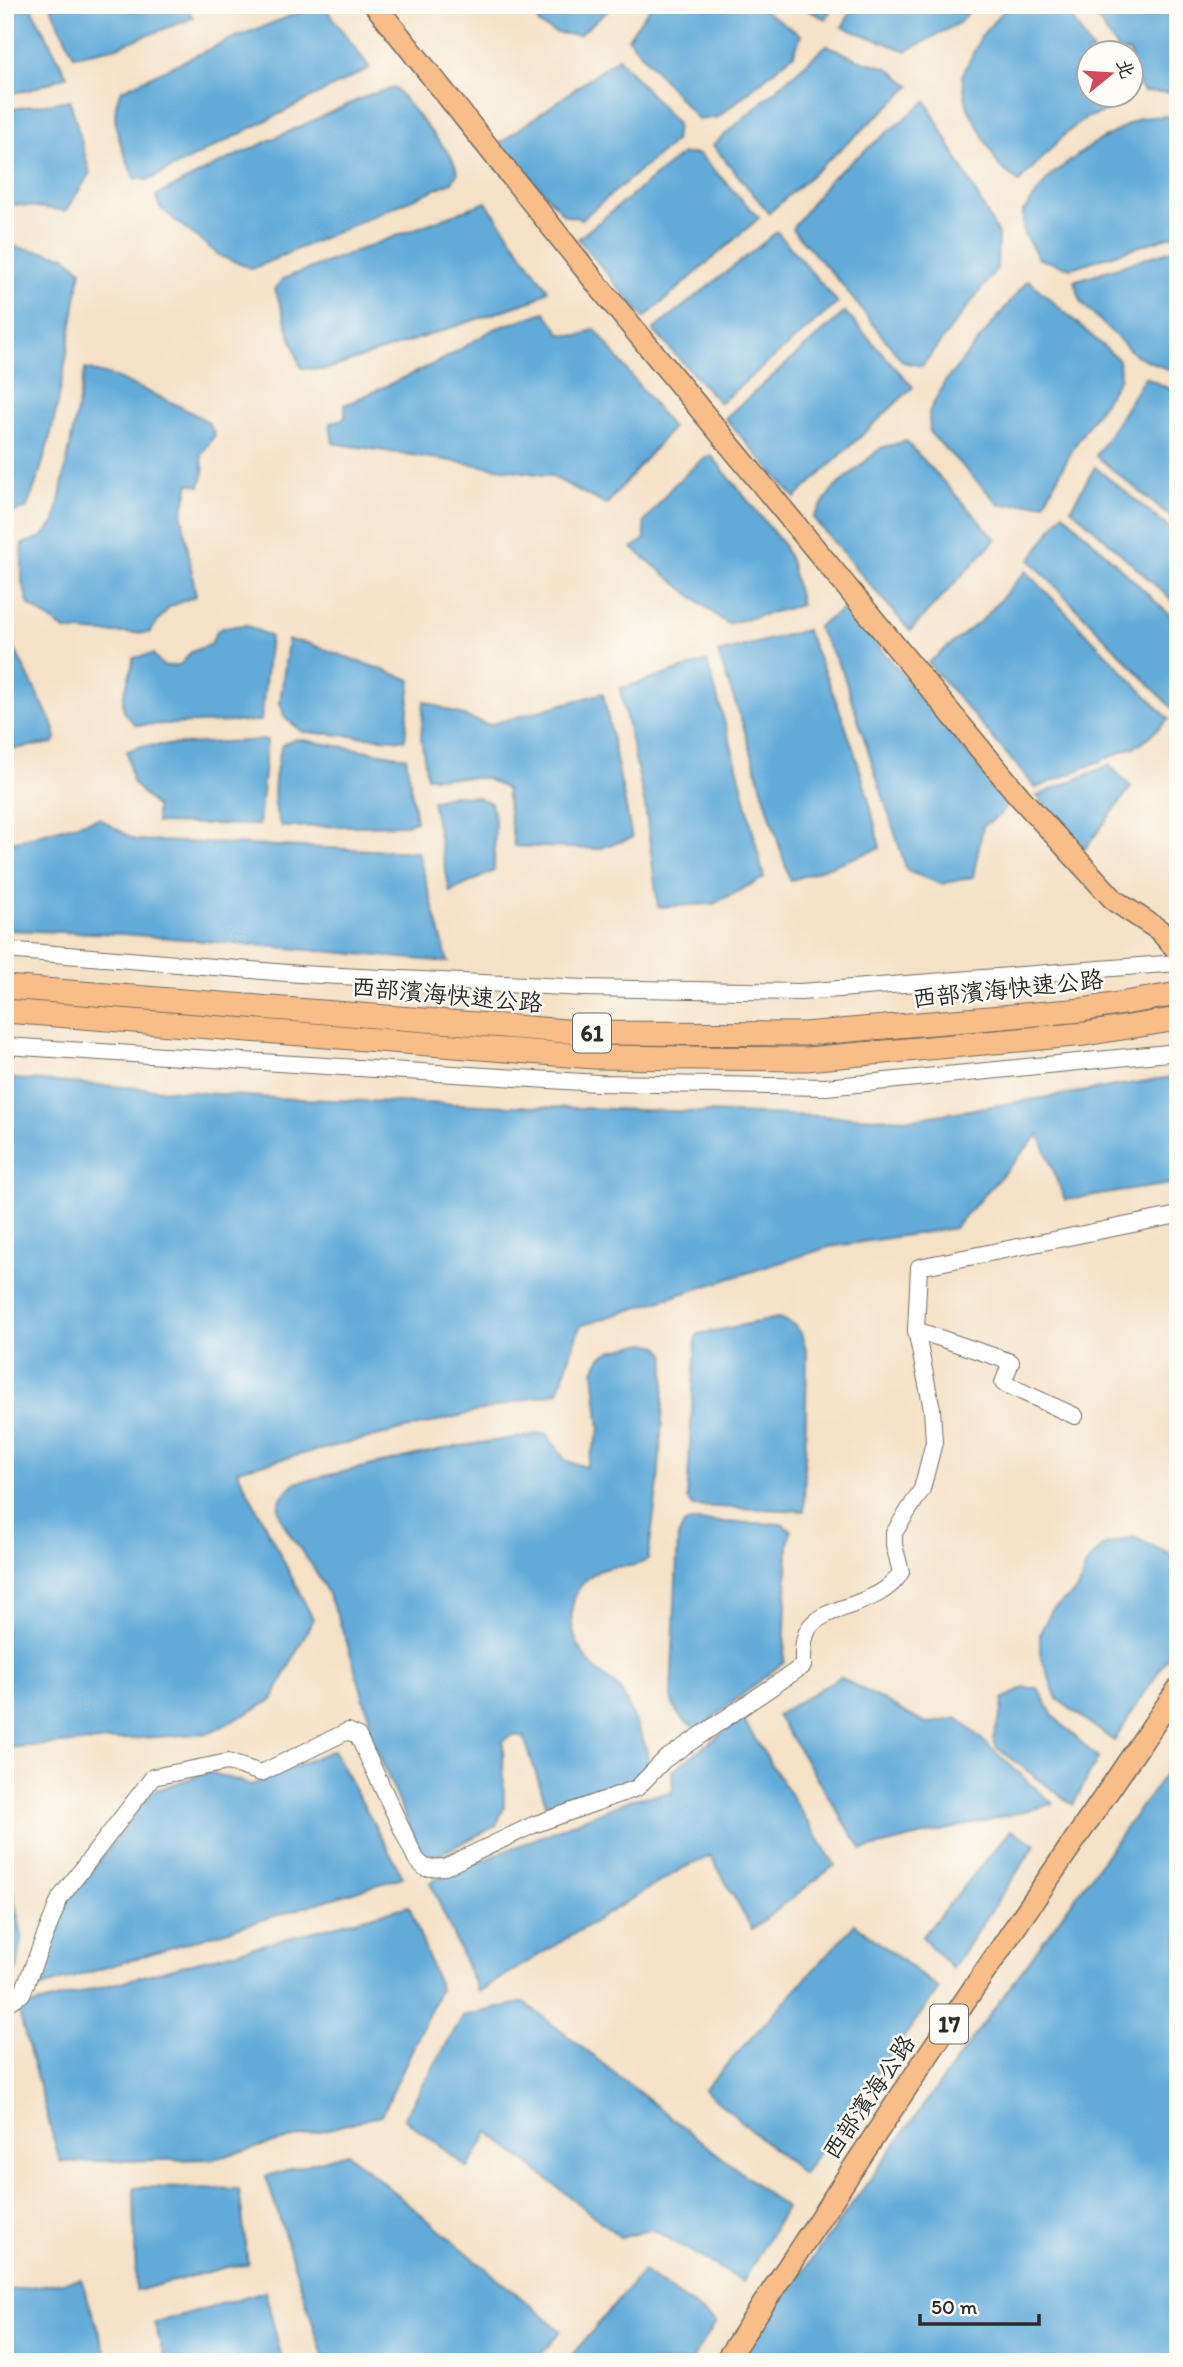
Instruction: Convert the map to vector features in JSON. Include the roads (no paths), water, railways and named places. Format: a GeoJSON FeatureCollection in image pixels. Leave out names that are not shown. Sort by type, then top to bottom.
{"type":"FeatureCollection","features":[{"type":"Feature","properties":{"kind":"highway","name":"西部濱海快速公路"},"geometry":{"type":"LineString","coordinates":[[5,987],[604,1033],[804,1034],[1082,1010],[1178,994]]}},
{"type":"Feature","properties":{"kind":"highway","name":"西部濱海快速公路"},"geometry":{"type":"LineString","coordinates":[[5,1011],[594,1057],[806,1059],[1085,1034],[1178,1019]]}},
{"type":"Feature","properties":{"kind":"main road"},"geometry":{"type":"LineString","coordinates":[[375,5],[601,289],[1019,796],[1115,901],[1159,930],[1178,951]]}},
{"type":"Feature","properties":{"kind":"main road","name":"西部濱海公路"},"geometry":{"type":"LineString","coordinates":[[725,2362],[932,2049],[1178,1689]]}},
{"type":"Feature","properties":{"kind":"street"},"geometry":{"type":"LineString","coordinates":[[5,950],[300,974],[584,988],[800,992],[1178,963]]}},
{"type":"Feature","properties":{"kind":"street"},"geometry":{"type":"LineString","coordinates":[[5,1046],[598,1083],[826,1087],[1178,1052]]}},
{"type":"Feature","properties":{"kind":"street"},"geometry":{"type":"LineString","coordinates":[[5,2004],[22,1994],[60,1898],[153,1777],[228,1762],[261,1773],[348,1731],[358,1737],[416,1859],[425,1868],[445,1867],[533,1825],[637,1788],[664,1760],[803,1666],[808,1628],[821,1617],[861,1602],[895,1583],[901,1572],[894,1545],[894,1533],[922,1489],[934,1442],[932,1409],[916,1331],[919,1267],[1178,1215]]}},
{"type":"Feature","properties":{"kind":"street"},"geometry":{"type":"LineString","coordinates":[[916,1331],[1011,1362],[1003,1383],[1075,1416]]}},
{"type":"Feature","properties":{"kind":"water"},"geometry":{"type":"Polygon","coordinates":[[[5,5],[30,5],[67,76],[30,90],[5,94],[5,5]]]}},
{"type":"Feature","properties":{"kind":"water"},"geometry":{"type":"Polygon","coordinates":[[[50,5],[185,5],[193,18],[114,48],[74,56],[50,5]]]}},
{"type":"Feature","properties":{"kind":"water"},"geometry":{"type":"Polygon","coordinates":[[[323,5],[370,68],[149,180],[134,178],[121,146],[116,123],[117,101],[122,90],[233,38],[323,5]]]}},
{"type":"Feature","properties":{"kind":"water"},"geometry":{"type":"Polygon","coordinates":[[[538,5],[615,5],[579,35],[556,33],[539,24],[536,11],[538,5]]]}},
{"type":"Feature","properties":{"kind":"water"},"geometry":{"type":"Polygon","coordinates":[[[652,5],[750,5],[760,8],[801,35],[794,54],[718,117],[698,120],[628,38],[652,5]]]}},
{"type":"Feature","properties":{"kind":"water"},"geometry":{"type":"Polygon","coordinates":[[[797,5],[834,5],[826,19],[797,5]]]}},
{"type":"Feature","properties":{"kind":"water"},"geometry":{"type":"Polygon","coordinates":[[[855,5],[975,5],[959,23],[907,51],[842,27],[855,5]]]}},
{"type":"Feature","properties":{"kind":"water"},"geometry":{"type":"Polygon","coordinates":[[[1008,5],[1064,5],[1084,38],[1074,38],[1074,108],[1111,108],[1086,118],[1066,133],[1019,182],[999,166],[967,106],[962,76],[982,35],[1008,5]]]}},
{"type":"Feature","properties":{"kind":"water"},"geometry":{"type":"Polygon","coordinates":[[[1089,5],[1178,5],[1178,93],[1144,91],[1144,38],[1110,38],[1089,5]]]}},
{"type":"Feature","properties":{"kind":"water"},"geometry":{"type":"Polygon","coordinates":[[[827,45],[857,59],[888,68],[911,86],[769,213],[713,145],[827,45]]]}},
{"type":"Feature","properties":{"kind":"water"},"geometry":{"type":"Polygon","coordinates":[[[618,58],[677,124],[675,141],[582,219],[564,215],[500,143],[618,58]]]}},
{"type":"Feature","properties":{"kind":"water"},"geometry":{"type":"Polygon","coordinates":[[[395,88],[451,156],[458,172],[452,182],[252,269],[220,256],[160,208],[156,196],[220,163],[371,94],[395,88]]]}},
{"type":"Feature","properties":{"kind":"water"},"geometry":{"type":"Polygon","coordinates":[[[70,100],[90,173],[66,211],[5,203],[5,110],[70,100]]]}},
{"type":"Feature","properties":{"kind":"water"},"geometry":{"type":"Polygon","coordinates":[[[926,101],[998,234],[997,269],[922,366],[903,362],[839,281],[792,229],[830,179],[926,101]]]}},
{"type":"Feature","properties":{"kind":"water"},"geometry":{"type":"Polygon","coordinates":[[[1178,115],[1178,234],[1071,268],[1039,259],[1023,232],[1023,212],[1051,175],[1093,144],[1140,118],[1178,115]]]}},
{"type":"Feature","properties":{"kind":"water"},"geometry":{"type":"Polygon","coordinates":[[[682,154],[699,154],[759,218],[644,318],[578,239],[682,154]]]}},
{"type":"Feature","properties":{"kind":"water"},"geometry":{"type":"Polygon","coordinates":[[[486,202],[548,290],[534,300],[325,370],[301,368],[275,289],[282,279],[486,202]]]}},
{"type":"Feature","properties":{"kind":"water"},"geometry":{"type":"Polygon","coordinates":[[[777,232],[838,303],[720,403],[653,330],[777,232]]]}},
{"type":"Feature","properties":{"kind":"water"},"geometry":{"type":"Polygon","coordinates":[[[5,245],[65,256],[81,270],[54,421],[37,480],[26,509],[5,514],[5,245]]]}},
{"type":"Feature","properties":{"kind":"water"},"geometry":{"type":"Polygon","coordinates":[[[1178,248],[1178,374],[1135,355],[1082,303],[1074,281],[1178,248]]]}},
{"type":"Feature","properties":{"kind":"water"},"geometry":{"type":"Polygon","coordinates":[[[1028,280],[1119,360],[1120,378],[1075,445],[1044,503],[1000,505],[930,433],[929,412],[944,383],[1028,280]]]}},
{"type":"Feature","properties":{"kind":"water"},"geometry":{"type":"Polygon","coordinates":[[[545,312],[561,334],[579,336],[595,329],[672,428],[606,505],[551,476],[333,443],[330,423],[345,418],[345,405],[442,360],[494,329],[545,312]]]}},
{"type":"Feature","properties":{"kind":"water"},"geometry":{"type":"Polygon","coordinates":[[[845,312],[913,387],[795,498],[725,418],[845,312]]]}},
{"type":"Feature","properties":{"kind":"water"},"geometry":{"type":"Polygon","coordinates":[[[85,369],[115,377],[175,404],[207,421],[215,435],[201,455],[204,472],[200,486],[189,483],[182,515],[196,596],[169,607],[149,633],[65,630],[29,605],[22,582],[22,544],[42,537],[55,522],[85,369]]]}},
{"type":"Feature","properties":{"kind":"water"},"geometry":{"type":"Polygon","coordinates":[[[1145,377],[1178,393],[1178,523],[1096,456],[1145,377]]]}},
{"type":"Feature","properties":{"kind":"water"},"geometry":{"type":"Polygon","coordinates":[[[906,441],[996,539],[910,631],[813,518],[832,490],[881,448],[906,441]]]}},
{"type":"Feature","properties":{"kind":"water"},"geometry":{"type":"Polygon","coordinates":[[[711,455],[782,543],[790,560],[801,605],[727,624],[632,548],[645,539],[644,523],[671,488],[698,463],[711,455]]]}},
{"type":"Feature","properties":{"kind":"water"},"geometry":{"type":"Polygon","coordinates":[[[1095,467],[1178,535],[1178,606],[1071,508],[1095,467]]]}},
{"type":"Feature","properties":{"kind":"water"},"geometry":{"type":"Polygon","coordinates":[[[1063,513],[1178,623],[1178,704],[1173,709],[1030,560],[1063,513]]]}},
{"type":"Feature","properties":{"kind":"water"},"geometry":{"type":"Polygon","coordinates":[[[5,548],[8,554],[11,612],[5,615],[5,548]]]}},
{"type":"Feature","properties":{"kind":"water"},"geometry":{"type":"Polygon","coordinates":[[[1026,571],[1169,719],[1141,744],[1036,788],[928,663],[984,618],[1026,571]]]}},
{"type":"Feature","properties":{"kind":"water"},"geometry":{"type":"Polygon","coordinates":[[[846,607],[1007,801],[1001,814],[983,826],[973,877],[941,884],[907,871],[842,670],[817,627],[846,607]]]}},
{"type":"Feature","properties":{"kind":"water"},"geometry":{"type":"Polygon","coordinates":[[[246,625],[270,636],[261,721],[136,725],[126,715],[123,699],[133,658],[153,654],[163,666],[178,665],[196,650],[211,644],[217,631],[225,627],[246,625]]]}},
{"type":"Feature","properties":{"kind":"water"},"geometry":{"type":"Polygon","coordinates":[[[806,630],[849,737],[867,792],[880,848],[790,881],[742,722],[718,653],[806,630]]]}},
{"type":"Feature","properties":{"kind":"water"},"geometry":{"type":"Polygon","coordinates":[[[6,632],[54,727],[56,739],[53,743],[5,750],[6,632]]]}},
{"type":"Feature","properties":{"kind":"water"},"geometry":{"type":"Polygon","coordinates":[[[288,640],[307,643],[411,680],[405,740],[303,732],[285,718],[280,703],[288,640]]]}},
{"type":"Feature","properties":{"kind":"water"},"geometry":{"type":"Polygon","coordinates":[[[707,661],[739,773],[764,878],[713,904],[658,907],[645,805],[620,689],[707,661]]]}},
{"type":"Feature","properties":{"kind":"water"},"geometry":{"type":"Polygon","coordinates":[[[603,693],[632,838],[597,849],[514,846],[506,789],[485,778],[427,777],[421,737],[424,701],[488,725],[603,693]]]}},
{"type":"Feature","properties":{"kind":"water"},"geometry":{"type":"Polygon","coordinates":[[[296,739],[406,757],[416,821],[404,825],[282,827],[274,797],[275,776],[282,745],[296,739]]]}},
{"type":"Feature","properties":{"kind":"water"},"geometry":{"type":"Polygon","coordinates":[[[267,740],[259,825],[156,823],[156,807],[132,782],[127,751],[142,746],[267,740]]]}},
{"type":"Feature","properties":{"kind":"water"},"geometry":{"type":"Polygon","coordinates":[[[1109,765],[1131,787],[1085,849],[1037,796],[1109,765]]]}},
{"type":"Feature","properties":{"kind":"water"},"geometry":{"type":"Polygon","coordinates":[[[453,795],[477,797],[491,803],[495,820],[494,871],[450,892],[432,801],[453,795]]]}},
{"type":"Feature","properties":{"kind":"water"},"geometry":{"type":"Polygon","coordinates":[[[99,818],[135,840],[418,852],[448,962],[124,934],[5,930],[5,844],[99,818]]]}},
{"type":"Feature","properties":{"kind":"water"},"geometry":{"type":"Polygon","coordinates":[[[1178,1076],[1178,1183],[1065,1200],[1039,1134],[954,1228],[829,1247],[580,1326],[558,1392],[237,1470],[313,1619],[272,1700],[210,1733],[5,1748],[5,1078],[273,1098],[913,1119],[1178,1076]]]}},
{"type":"Feature","properties":{"kind":"water"},"geometry":{"type":"Polygon","coordinates":[[[778,1318],[799,1330],[807,1355],[804,1511],[693,1506],[687,1499],[696,1337],[699,1334],[778,1318]]]}},
{"type":"Feature","properties":{"kind":"water"},"geometry":{"type":"Polygon","coordinates":[[[645,1343],[659,1346],[666,1356],[658,1484],[648,1559],[635,1565],[607,1568],[593,1574],[575,1597],[572,1623],[580,1649],[598,1672],[619,1689],[635,1720],[647,1753],[645,1774],[629,1784],[547,1807],[524,1737],[513,1735],[503,1741],[504,1807],[496,1826],[432,1858],[426,1858],[370,1735],[369,1717],[333,1605],[315,1570],[286,1529],[279,1511],[280,1501],[295,1483],[442,1449],[546,1433],[566,1461],[586,1467],[600,1430],[594,1370],[601,1357],[611,1351],[645,1343]]]}},
{"type":"Feature","properties":{"kind":"water"},"geometry":{"type":"Polygon","coordinates":[[[690,1521],[782,1524],[791,1531],[788,1544],[784,1662],[699,1729],[680,1717],[671,1696],[678,1536],[684,1525],[690,1521]]]}},
{"type":"Feature","properties":{"kind":"water"},"geometry":{"type":"Polygon","coordinates":[[[1133,1537],[1178,1558],[1178,1641],[1114,1741],[1057,1699],[1040,1653],[1040,1633],[1052,1610],[1078,1590],[1086,1565],[1103,1546],[1133,1537]]]}},
{"type":"Feature","properties":{"kind":"water"},"geometry":{"type":"Polygon","coordinates":[[[840,1677],[926,1724],[958,1718],[1053,1804],[862,1850],[777,1715],[840,1677]]]}},
{"type":"Feature","properties":{"kind":"water"},"geometry":{"type":"Polygon","coordinates":[[[1024,1688],[1038,1688],[1053,1716],[1098,1758],[1073,1805],[997,1748],[993,1738],[1002,1712],[1003,1699],[1024,1688]]]}},
{"type":"Feature","properties":{"kind":"water"},"geometry":{"type":"Polygon","coordinates":[[[742,1718],[835,1865],[752,1929],[711,1856],[683,1868],[478,1992],[430,1882],[632,1799],[673,1792],[672,1771],[742,1718]]]}},
{"type":"Feature","properties":{"kind":"water"},"geometry":{"type":"Polygon","coordinates":[[[333,1750],[403,1877],[32,1990],[66,1903],[153,1791],[209,1772],[252,1785],[333,1750]]]}},
{"type":"Feature","properties":{"kind":"water"},"geometry":{"type":"Polygon","coordinates":[[[1178,1756],[1178,2362],[737,2362],[1178,1756]]]}},
{"type":"Feature","properties":{"kind":"water"},"geometry":{"type":"Polygon","coordinates":[[[1011,1830],[1036,1844],[952,1969],[922,1937],[1011,1830]]]}},
{"type":"Feature","properties":{"kind":"water"},"geometry":{"type":"Polygon","coordinates":[[[5,1855],[22,1937],[17,1970],[5,1972],[5,1855]]]}},
{"type":"Feature","properties":{"kind":"water"},"geometry":{"type":"Polygon","coordinates":[[[409,1906],[440,1989],[382,2115],[213,2159],[60,2162],[18,2009],[409,1906]]]}},
{"type":"Feature","properties":{"kind":"water"},"geometry":{"type":"Polygon","coordinates":[[[855,1924],[939,1989],[803,2174],[704,2090],[855,1924]]]}},
{"type":"Feature","properties":{"kind":"water"},"geometry":{"type":"Polygon","coordinates":[[[524,2002],[786,2208],[743,2282],[652,2229],[621,2238],[489,2132],[468,2168],[404,2118],[463,2016],[524,2002]]]}},
{"type":"Feature","properties":{"kind":"water"},"geometry":{"type":"Polygon","coordinates":[[[347,2153],[561,2331],[535,2362],[325,2362],[266,2176],[347,2153]]]}},
{"type":"Feature","properties":{"kind":"water"},"geometry":{"type":"Polygon","coordinates":[[[134,2187],[239,2189],[248,2265],[231,2266],[136,2291],[134,2187]]]}},
{"type":"Feature","properties":{"kind":"water"},"geometry":{"type":"Polygon","coordinates":[[[643,2271],[716,2322],[691,2362],[566,2362],[643,2271]]]}},
{"type":"Feature","properties":{"kind":"water"},"geometry":{"type":"Polygon","coordinates":[[[81,2279],[109,2362],[5,2362],[5,2291],[81,2279]]]}},
{"type":"Feature","properties":{"kind":"water"},"geometry":{"type":"Polygon","coordinates":[[[265,2291],[283,2362],[166,2362],[154,2323],[265,2291]]]}}]}
